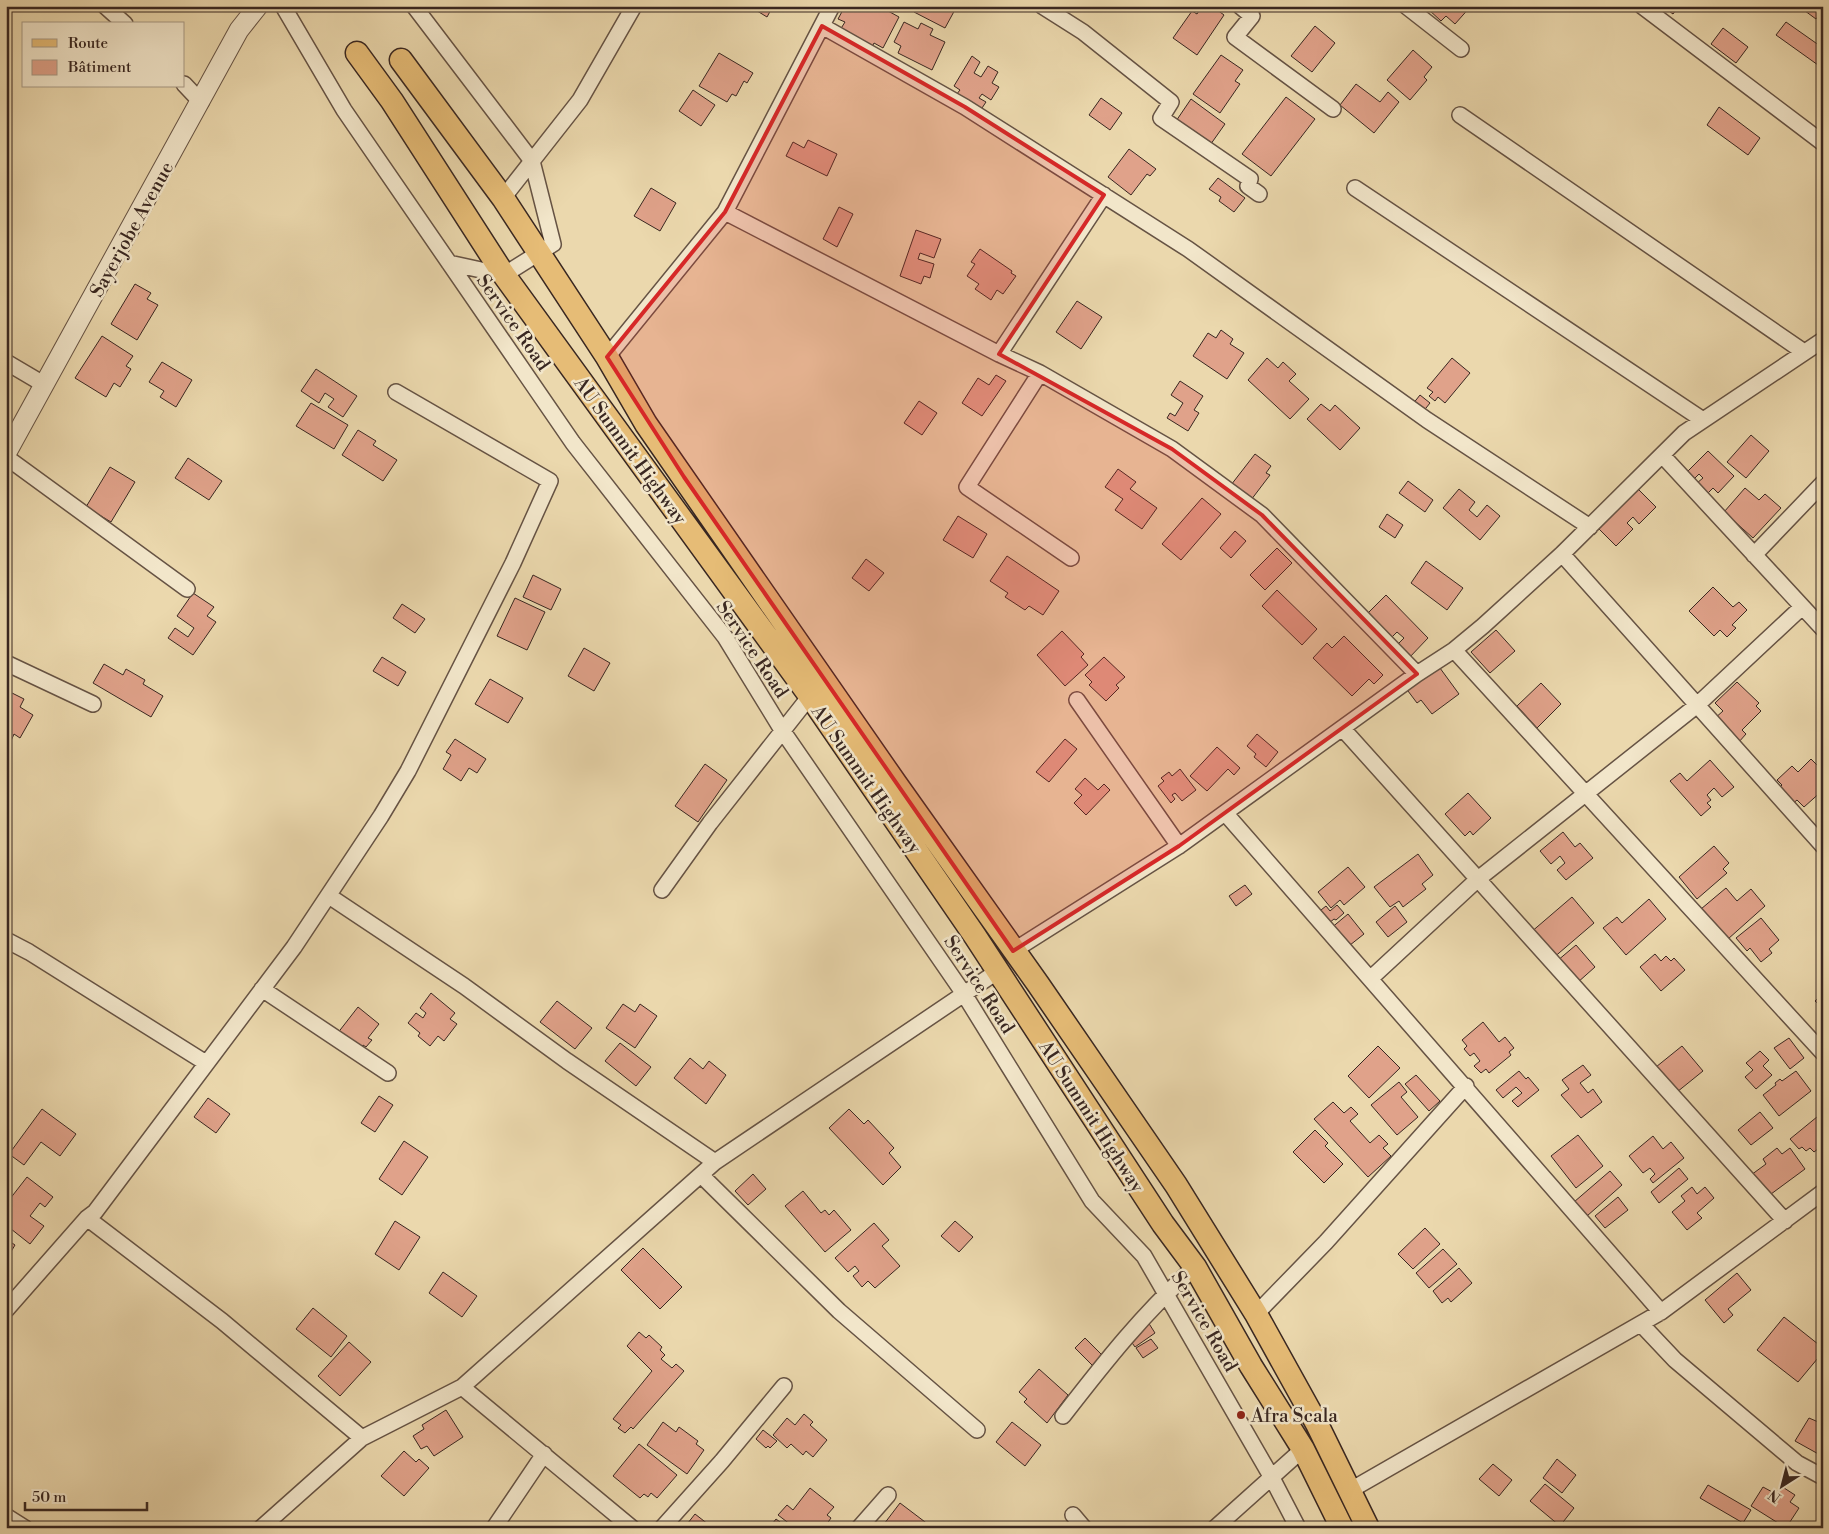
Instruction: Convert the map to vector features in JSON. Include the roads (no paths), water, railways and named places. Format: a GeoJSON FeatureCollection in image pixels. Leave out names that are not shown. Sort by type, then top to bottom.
{"type":"FeatureCollection","features":[{"type":"Feature","properties":{"kind":"main road","name":"AU Summit Highway"},"geometry":{"type":"LineString","coordinates":[[357,53],[392,101],[504,275],[810,696],[998,971],[1163,1224],[1195,1267],[1252,1366],[1303,1448],[1342,1528]]}},
{"type":"Feature","properties":{"kind":"main road","name":"AU Summit Highway"},"geometry":{"type":"LineString","coordinates":[[401,60],[503,198],[646,424],[1176,1185],[1256,1314],[1317,1424],[1368,1528]]}},
{"type":"Feature","properties":{"kind":"street"},"geometry":{"type":"LineString","coordinates":[[105,6],[123,22]]}},
{"type":"Feature","properties":{"kind":"street"},"geometry":{"type":"LineString","coordinates":[[239,30],[240,6]]}},
{"type":"Feature","properties":{"kind":"street","name":"Sayerjobe Avenue"},"geometry":{"type":"LineString","coordinates":[[6,456],[202,102],[239,30],[258,6]]}},
{"type":"Feature","properties":{"kind":"street","name":"Service Road"},"geometry":{"type":"LineString","coordinates":[[284,6],[344,110],[573,443],[725,637],[782,730],[964,994],[1092,1201],[1144,1256],[1272,1478],[1298,1528]]}},
{"type":"Feature","properties":{"kind":"street"},"geometry":{"type":"LineString","coordinates":[[414,6],[532,161],[553,244],[504,275],[449,263]]}},
{"type":"Feature","properties":{"kind":"street"},"geometry":{"type":"LineString","coordinates":[[503,198],[580,100],[634,6]]}},
{"type":"Feature","properties":{"kind":"street"},"geometry":{"type":"LineString","coordinates":[[606,358],[725,212],[832,6]]}},
{"type":"Feature","properties":{"kind":"street"},"geometry":{"type":"LineString","coordinates":[[1042,6],[1084,32],[1171,102],[1161,118],[1250,179],[1248,186],[1259,194]]}},
{"type":"Feature","properties":{"kind":"street"},"geometry":{"type":"LineString","coordinates":[[1240,6],[1256,11],[1235,37],[1333,109]]}},
{"type":"Feature","properties":{"kind":"street"},"geometry":{"type":"LineString","coordinates":[[1406,6],[1461,49]]}},
{"type":"Feature","properties":{"kind":"street"},"geometry":{"type":"LineString","coordinates":[[1642,6],[1823,143]]}},
{"type":"Feature","properties":{"kind":"street"},"geometry":{"type":"LineString","coordinates":[[822,26],[965,107],[1188,249],[1427,420],[1590,527]]}},
{"type":"Feature","properties":{"kind":"street"},"geometry":{"type":"LineString","coordinates":[[185,85],[202,102]]}},
{"type":"Feature","properties":{"kind":"street"},"geometry":{"type":"LineString","coordinates":[[1460,115],[1804,352]]}},
{"type":"Feature","properties":{"kind":"street"},"geometry":{"type":"LineString","coordinates":[[1355,188],[1703,420]]}},
{"type":"Feature","properties":{"kind":"street"},"geometry":{"type":"LineString","coordinates":[[999,354],[1104,195]]}},
{"type":"Feature","properties":{"kind":"street"},"geometry":{"type":"LineString","coordinates":[[725,212],[999,354],[1040,373],[1172,449],[1262,515],[1417,674]]}},
{"type":"Feature","properties":{"kind":"street"},"geometry":{"type":"LineString","coordinates":[[1013,951],[1226,814],[1417,674],[1454,650],[1562,554],[1684,433],[1823,340]]}},
{"type":"Feature","properties":{"kind":"street"},"geometry":{"type":"LineString","coordinates":[[6,362],[45,385]]}},
{"type":"Feature","properties":{"kind":"street"},"geometry":{"type":"LineString","coordinates":[[1040,373],[967,487],[1072,558]]}},
{"type":"Feature","properties":{"kind":"street"},"geometry":{"type":"LineString","coordinates":[[6,1310],[87,1218],[95,1212],[262,989],[329,896],[408,771],[513,563],[550,481],[396,392]]}},
{"type":"Feature","properties":{"kind":"street"},"geometry":{"type":"LineString","coordinates":[[1662,455],[1823,630]]}},
{"type":"Feature","properties":{"kind":"street"},"geometry":{"type":"LineString","coordinates":[[6,456],[187,589]]}},
{"type":"Feature","properties":{"kind":"street"},"geometry":{"type":"LineString","coordinates":[[1754,554],[1823,483]]}},
{"type":"Feature","properties":{"kind":"street"},"geometry":{"type":"LineString","coordinates":[[1562,554],[1823,846]]}},
{"type":"Feature","properties":{"kind":"street"},"geometry":{"type":"LineString","coordinates":[[1370,979],[1478,879],[1696,706],[1802,607]]}},
{"type":"Feature","properties":{"kind":"street"},"geometry":{"type":"LineString","coordinates":[[1454,650],[1823,1053]]}},
{"type":"Feature","properties":{"kind":"street"},"geometry":{"type":"LineString","coordinates":[[6,663],[92,704]]}},
{"type":"Feature","properties":{"kind":"street"},"geometry":{"type":"LineString","coordinates":[[662,890],[782,730],[810,696]]}},
{"type":"Feature","properties":{"kind":"street"},"geometry":{"type":"LineString","coordinates":[[1077,700],[1179,846]]}},
{"type":"Feature","properties":{"kind":"street"},"geometry":{"type":"LineString","coordinates":[[1343,729],[1785,1221]]}},
{"type":"Feature","properties":{"kind":"street"},"geometry":{"type":"LineString","coordinates":[[1226,814],[1466,1086],[1661,1312]]}},
{"type":"Feature","properties":{"kind":"street"},"geometry":{"type":"LineString","coordinates":[[329,896],[464,986],[567,1062],[715,1162]]}},
{"type":"Feature","properties":{"kind":"street"},"geometry":{"type":"LineString","coordinates":[[6,940],[29,952],[206,1064]]}},
{"type":"Feature","properties":{"kind":"street"},"geometry":{"type":"LineString","coordinates":[[261,1528],[362,1438],[462,1387],[715,1162],[998,971]]}},
{"type":"Feature","properties":{"kind":"street"},"geometry":{"type":"LineString","coordinates":[[262,989],[388,1073]]}},
{"type":"Feature","properties":{"kind":"street"},"geometry":{"type":"LineString","coordinates":[[1256,1314],[1326,1242],[1466,1086]]}},
{"type":"Feature","properties":{"kind":"street"},"geometry":{"type":"LineString","coordinates":[[701,1175],[838,1311],[977,1430]]}},
{"type":"Feature","properties":{"kind":"street"},"geometry":{"type":"LineString","coordinates":[[1349,1491],[1661,1312],[1823,1192]]}},
{"type":"Feature","properties":{"kind":"street"},"geometry":{"type":"LineString","coordinates":[[87,1218],[222,1321],[362,1438]]}},
{"type":"Feature","properties":{"kind":"street"},"geometry":{"type":"LineString","coordinates":[[1063,1416],[1121,1343],[1166,1292],[1195,1267]]}},
{"type":"Feature","properties":{"kind":"street"},"geometry":{"type":"LineString","coordinates":[[1641,1324],[1675,1360],[1790,1456],[1823,1477]]}},
{"type":"Feature","properties":{"kind":"street"},"geometry":{"type":"LineString","coordinates":[[662,1528],[722,1461],[784,1386]]}},
{"type":"Feature","properties":{"kind":"street"},"geometry":{"type":"LineString","coordinates":[[462,1387],[632,1528]]}},
{"type":"Feature","properties":{"kind":"street"},"geometry":{"type":"LineString","coordinates":[[1215,1528],[1303,1448]]}},
{"type":"Feature","properties":{"kind":"street"},"geometry":{"type":"LineString","coordinates":[[494,1528],[544,1454]]}},
{"type":"Feature","properties":{"kind":"street"},"geometry":{"type":"LineString","coordinates":[[860,1528],[888,1495]]}},
{"type":"Feature","properties":{"kind":"street"},"geometry":{"type":"LineString","coordinates":[[1073,1515],[1084,1528]]}},
{"type":"Feature","properties":{"kind":"street"},"geometry":{"type":"LineString","coordinates":[[6,1516],[25,1528]]}},
{"type":"Feature","properties":{"kind":"place","name":"Afra Scala"},"geometry":{"type":"Point","coordinates":[1241,1415]}}]}
